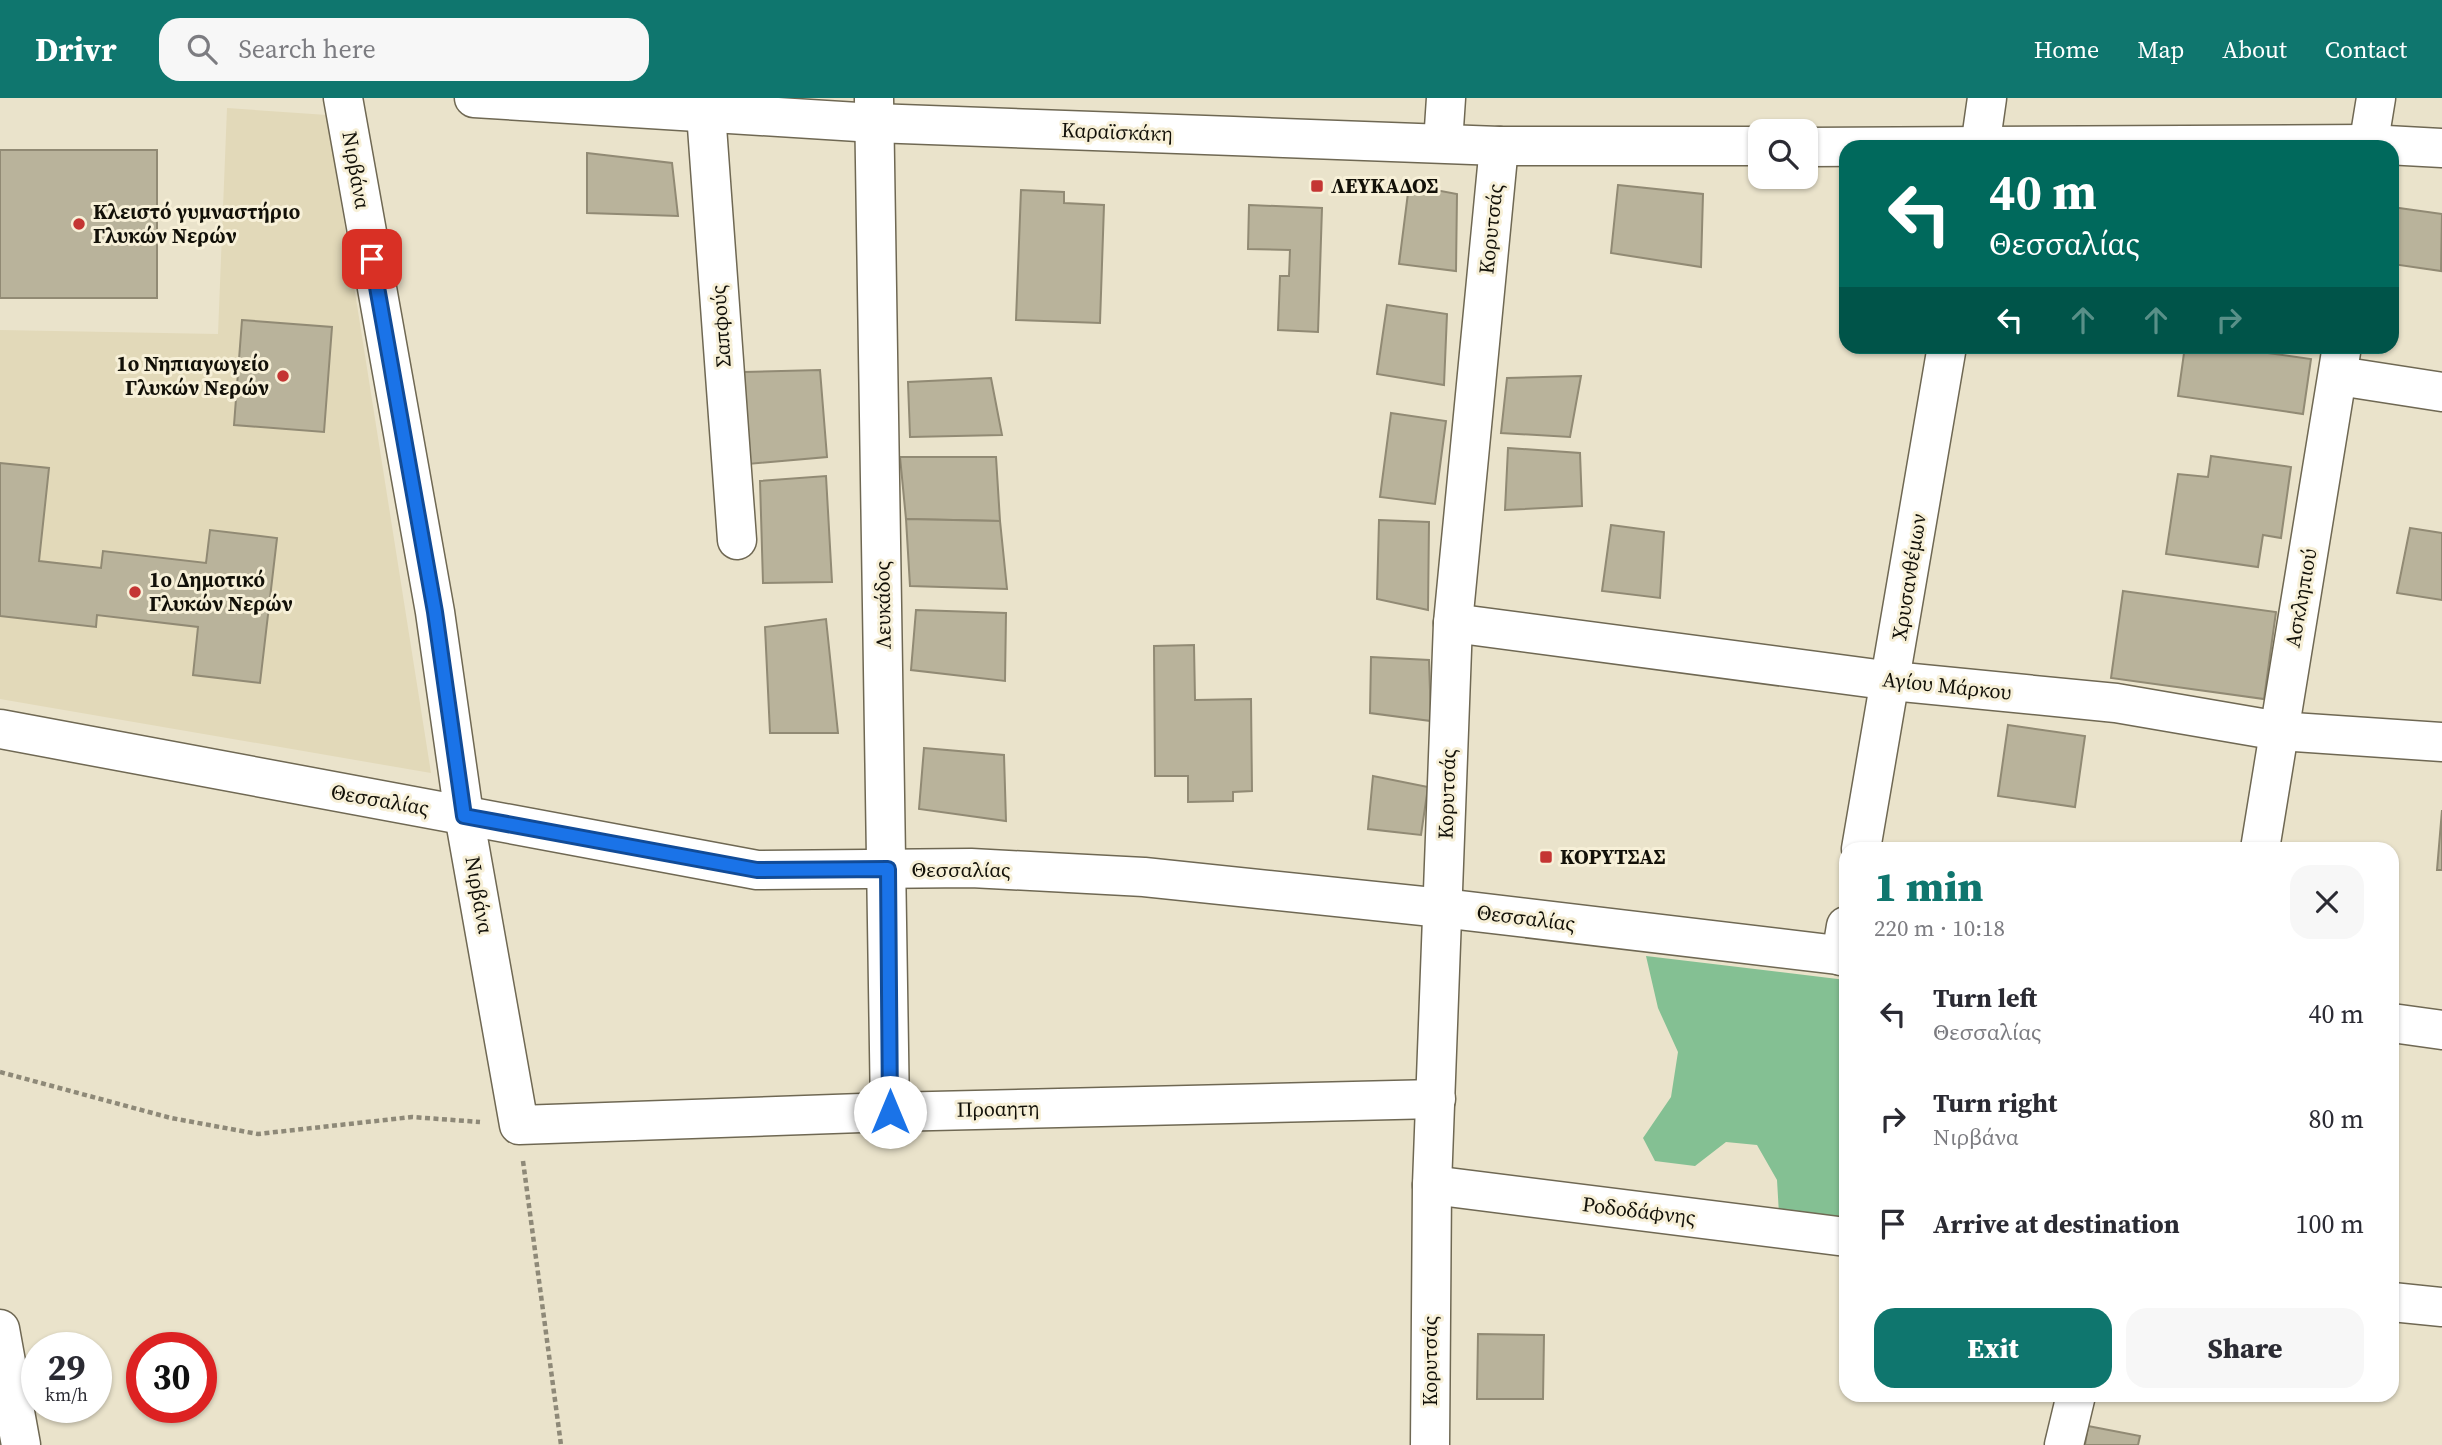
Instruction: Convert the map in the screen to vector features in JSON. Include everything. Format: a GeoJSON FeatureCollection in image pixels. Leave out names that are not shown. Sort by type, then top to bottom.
{"type":"FeatureCollection","features":[{"type":"Feature","properties":{"kind":"street","name":"Νιρβάνα"},"geometry":{"type":"LineString","coordinates":[[343,98],[435,612],[464,816],[519,1125]]}},
{"type":"Feature","properties":{"kind":"street","name":"Καραϊσκάκη"},"geometry":{"type":"LineString","coordinates":[[474,98],[705,113],[874,110],[1499,146],[1748,146]]}},
{"type":"Feature","properties":{"kind":"street"},"geometry":{"type":"LineString","coordinates":[[1443,143],[1446,98]]}},
{"type":"Feature","properties":{"kind":"street"},"geometry":{"type":"LineString","coordinates":[[1981,140],[1987,98]]}},
{"type":"Feature","properties":{"kind":"street"},"geometry":{"type":"LineString","coordinates":[[2369,140],[2376,98]]}},
{"type":"Feature","properties":{"kind":"street","name":"Λευκάδος"},"geometry":{"type":"LineString","coordinates":[[874,110],[890,1112]]}},
{"type":"Feature","properties":{"kind":"street","name":"Σαπφούς"},"geometry":{"type":"LineString","coordinates":[[705,113],[737,540]]}},
{"type":"Feature","properties":{"kind":"street","name":"Κορυτσάς"},"geometry":{"type":"LineString","coordinates":[[1430,1445],[1432,1185],[1453,623],[1499,146]]}},
{"type":"Feature","properties":{"kind":"street"},"geometry":{"type":"LineString","coordinates":[[1818,146],[1839,146]]}},
{"type":"Feature","properties":{"kind":"street"},"geometry":{"type":"LineString","coordinates":[[2399,147],[2442,148]]}},
{"type":"Feature","properties":{"kind":"street","name":"Χρυσανθέμων"},"geometry":{"type":"LineString","coordinates":[[1862,842],[1892,681],[1946,354]]}},
{"type":"Feature","properties":{"kind":"street"},"geometry":{"type":"LineString","coordinates":[[2341,361],[2442,392]]}},
{"type":"Feature","properties":{"kind":"street","name":"Ασκληπιού"},"geometry":{"type":"LineString","coordinates":[[2261,842],[2341,361]]}},
{"type":"Feature","properties":{"kind":"street","name":"Αγίου Μάρκου"},"geometry":{"type":"LineString","coordinates":[[1453,623],[1892,681],[2116,703],[2278,731],[2442,742]]}},
{"type":"Feature","properties":{"kind":"street","name":"Θεσσαλίας"},"geometry":{"type":"LineString","coordinates":[[0,729],[757,870],[971,868],[1131,876],[1839,946]]}},
{"type":"Feature","properties":{"kind":"street"},"geometry":{"type":"LineString","coordinates":[[2399,1024],[2442,1030]]}},
{"type":"Feature","properties":{"kind":"street","name":"Προαητη"},"geometry":{"type":"LineString","coordinates":[[519,1125],[890,1112],[1436,1099]]}},
{"type":"Feature","properties":{"kind":"street","name":"Ροδοδάφνης"},"geometry":{"type":"LineString","coordinates":[[1432,1185],[1839,1236]]}},
{"type":"Feature","properties":{"kind":"street"},"geometry":{"type":"LineString","coordinates":[[2399,1303],[2442,1307]]}},
{"type":"Feature","properties":{"kind":"street"},"geometry":{"type":"LineString","coordinates":[[0,1329],[20,1445]]}},
{"type":"Feature","properties":{"kind":"street"},"geometry":{"type":"LineString","coordinates":[[2064,1445],[2074,1402]]}},
{"type":"Feature","properties":{"kind":"path"},"geometry":{"type":"LineString","coordinates":[[0,1072],[171,1118],[258,1134],[412,1117],[519,1125],[561,1445]]}},
{"type":"Feature","properties":{"kind":"shaded area"},"geometry":{"type":"Polygon","coordinates":[[[227,108],[327,115],[431,773],[0,699],[0,330],[218,334],[227,108]]]}},
{"type":"Feature","properties":{"kind":"green space"},"geometry":{"type":"Polygon","coordinates":[[[1646,956],[1839,979],[1839,1222],[1779,1214],[1777,1180],[1757,1145],[1726,1142],[1695,1166],[1655,1161],[1643,1138],[1671,1097],[1678,1052],[1658,1008],[1646,956]]]}},
{"type":"Feature","properties":{"kind":"building","name":"Κλειστό γυμναστήριο Γλυκών Νερών"},"geometry":{"type":"Polygon","coordinates":[[[0,150],[157,150],[157,298],[0,298],[0,150]]]}},
{"type":"Feature","properties":{"kind":"building"},"geometry":{"type":"Polygon","coordinates":[[[587,153],[672,163],[678,216],[587,213],[587,153]]]}},
{"type":"Feature","properties":{"kind":"building"},"geometry":{"type":"Polygon","coordinates":[[[1409,185],[1457,194],[1456,271],[1399,264],[1409,185]]]}},
{"type":"Feature","properties":{"kind":"building"},"geometry":{"type":"Polygon","coordinates":[[[1618,185],[1703,194],[1701,267],[1611,253],[1618,185]]]}},
{"type":"Feature","properties":{"kind":"building"},"geometry":{"type":"Polygon","coordinates":[[[1021,190],[1064,192],[1064,203],[1104,205],[1100,323],[1016,320],[1021,190]]]}},
{"type":"Feature","properties":{"kind":"building"},"geometry":{"type":"Polygon","coordinates":[[[1249,205],[1322,208],[1318,332],[1278,330],[1280,276],[1289,276],[1290,250],[1248,249],[1249,205]]]}},
{"type":"Feature","properties":{"kind":"building"},"geometry":{"type":"Polygon","coordinates":[[[2399,208],[2442,214],[2441,271],[2399,265],[2399,208]]]}},
{"type":"Feature","properties":{"kind":"building"},"geometry":{"type":"Polygon","coordinates":[[[1387,305],[1447,314],[1444,385],[1377,374],[1387,305]]]}},
{"type":"Feature","properties":{"kind":"building","name":"1ο Νηπιαγωγείο Γλυκών Νερών"},"geometry":{"type":"Polygon","coordinates":[[[242,320],[332,327],[324,432],[234,425],[242,320]]]}},
{"type":"Feature","properties":{"kind":"building"},"geometry":{"type":"Polygon","coordinates":[[[2184,354],[2274,354],[2311,359],[2303,414],[2178,396],[2184,354]]]}},
{"type":"Feature","properties":{"kind":"building"},"geometry":{"type":"Polygon","coordinates":[[[820,370],[827,457],[748,464],[744,372],[820,370]]]}},
{"type":"Feature","properties":{"kind":"building"},"geometry":{"type":"Polygon","coordinates":[[[1581,376],[1570,437],[1501,433],[1507,378],[1581,376]]]}},
{"type":"Feature","properties":{"kind":"building"},"geometry":{"type":"Polygon","coordinates":[[[991,378],[1002,435],[910,437],[908,382],[991,378]]]}},
{"type":"Feature","properties":{"kind":"building"},"geometry":{"type":"Polygon","coordinates":[[[1391,413],[1446,421],[1435,504],[1380,497],[1391,413]]]}},
{"type":"Feature","properties":{"kind":"building"},"geometry":{"type":"Polygon","coordinates":[[[1508,448],[1580,453],[1582,506],[1505,510],[1508,448]]]}},
{"type":"Feature","properties":{"kind":"building"},"geometry":{"type":"Polygon","coordinates":[[[2211,456],[2291,467],[2281,538],[2263,535],[2258,567],[2166,554],[2178,474],[2208,477],[2211,456]]]}},
{"type":"Feature","properties":{"kind":"building"},"geometry":{"type":"Polygon","coordinates":[[[900,457],[996,457],[1000,521],[906,519],[900,457]]]}},
{"type":"Feature","properties":{"kind":"building","name":"1ο Δημοτικό Γλυκών Νερών"},"geometry":{"type":"Polygon","coordinates":[[[0,463],[49,468],[39,561],[101,568],[103,551],[206,563],[210,530],[277,538],[260,683],[193,675],[198,627],[97,615],[96,627],[0,616],[0,463]]]}},
{"type":"Feature","properties":{"kind":"building"},"geometry":{"type":"Polygon","coordinates":[[[826,476],[832,582],[763,583],[760,481],[826,476]]]}},
{"type":"Feature","properties":{"kind":"building"},"geometry":{"type":"Polygon","coordinates":[[[906,519],[1000,521],[1007,589],[910,586],[906,519]]]}},
{"type":"Feature","properties":{"kind":"building"},"geometry":{"type":"Polygon","coordinates":[[[1379,520],[1429,522],[1428,610],[1377,599],[1379,520]]]}},
{"type":"Feature","properties":{"kind":"building"},"geometry":{"type":"Polygon","coordinates":[[[1611,525],[1664,532],[1660,598],[1602,591],[1611,525]]]}},
{"type":"Feature","properties":{"kind":"building"},"geometry":{"type":"Polygon","coordinates":[[[2410,528],[2442,533],[2442,600],[2397,593],[2410,528]]]}},
{"type":"Feature","properties":{"kind":"building"},"geometry":{"type":"Polygon","coordinates":[[[2123,591],[2276,612],[2264,699],[2111,678],[2123,591]]]}},
{"type":"Feature","properties":{"kind":"building"},"geometry":{"type":"Polygon","coordinates":[[[916,610],[1006,613],[1005,681],[911,670],[916,610]]]}},
{"type":"Feature","properties":{"kind":"building"},"geometry":{"type":"Polygon","coordinates":[[[826,619],[838,733],[770,733],[765,627],[826,619]]]}},
{"type":"Feature","properties":{"kind":"building"},"geometry":{"type":"Polygon","coordinates":[[[1194,645],[1195,700],[1251,699],[1252,791],[1233,792],[1233,801],[1188,802],[1188,776],[1155,776],[1154,646],[1194,645]]]}},
{"type":"Feature","properties":{"kind":"building"},"geometry":{"type":"Polygon","coordinates":[[[1371,657],[1429,660],[1431,721],[1370,713],[1371,657]]]}},
{"type":"Feature","properties":{"kind":"building"},"geometry":{"type":"Polygon","coordinates":[[[2008,725],[2085,736],[2075,807],[1998,796],[2008,725]]]}},
{"type":"Feature","properties":{"kind":"building"},"geometry":{"type":"Polygon","coordinates":[[[924,748],[1004,755],[1006,821],[919,809],[924,748]]]}},
{"type":"Feature","properties":{"kind":"building"},"geometry":{"type":"Polygon","coordinates":[[[1373,776],[1428,787],[1421,835],[1368,829],[1373,776]]]}},
{"type":"Feature","properties":{"kind":"building"},"geometry":{"type":"Polygon","coordinates":[[[2442,810],[2442,870],[2437,870],[2442,810]]]}},
{"type":"Feature","properties":{"kind":"building"},"geometry":{"type":"Polygon","coordinates":[[[1478,1334],[1544,1335],[1543,1399],[1477,1399],[1478,1334]]]}},
{"type":"Feature","properties":{"kind":"building"},"geometry":{"type":"Polygon","coordinates":[[[2088,1426],[2140,1436],[2138,1445],[2085,1445],[2088,1426]]]}},
{"type":"Feature","properties":{"kind":"place","name":"ΛΕΥΚΑΔΟΣ"},"geometry":{"type":"Point","coordinates":[1317,186]}},
{"type":"Feature","properties":{"kind":"place","name":"Κλειστό γυμναστήριο Γλυκών Νερών"},"geometry":{"type":"Point","coordinates":[79,224]}},
{"type":"Feature","properties":{"kind":"place","name":"1ο Νηπιαγωγείο Γλυκών Νερών"},"geometry":{"type":"Point","coordinates":[283,376]}},
{"type":"Feature","properties":{"kind":"place","name":"1ο Δημοτικό Γλυκών Νερών"},"geometry":{"type":"Point","coordinates":[135,592]}},
{"type":"Feature","properties":{"kind":"place","name":"ΚΟΡΥΤΣΑΣ"},"geometry":{"type":"Point","coordinates":[1546,857]}},
{"type":"Feature","properties":{"kind":"route"},"geometry":{"type":"LineString","coordinates":[[372,259],[435,612],[464,816],[757,870],[819,872],[888,869],[890,1112]]}}]}
